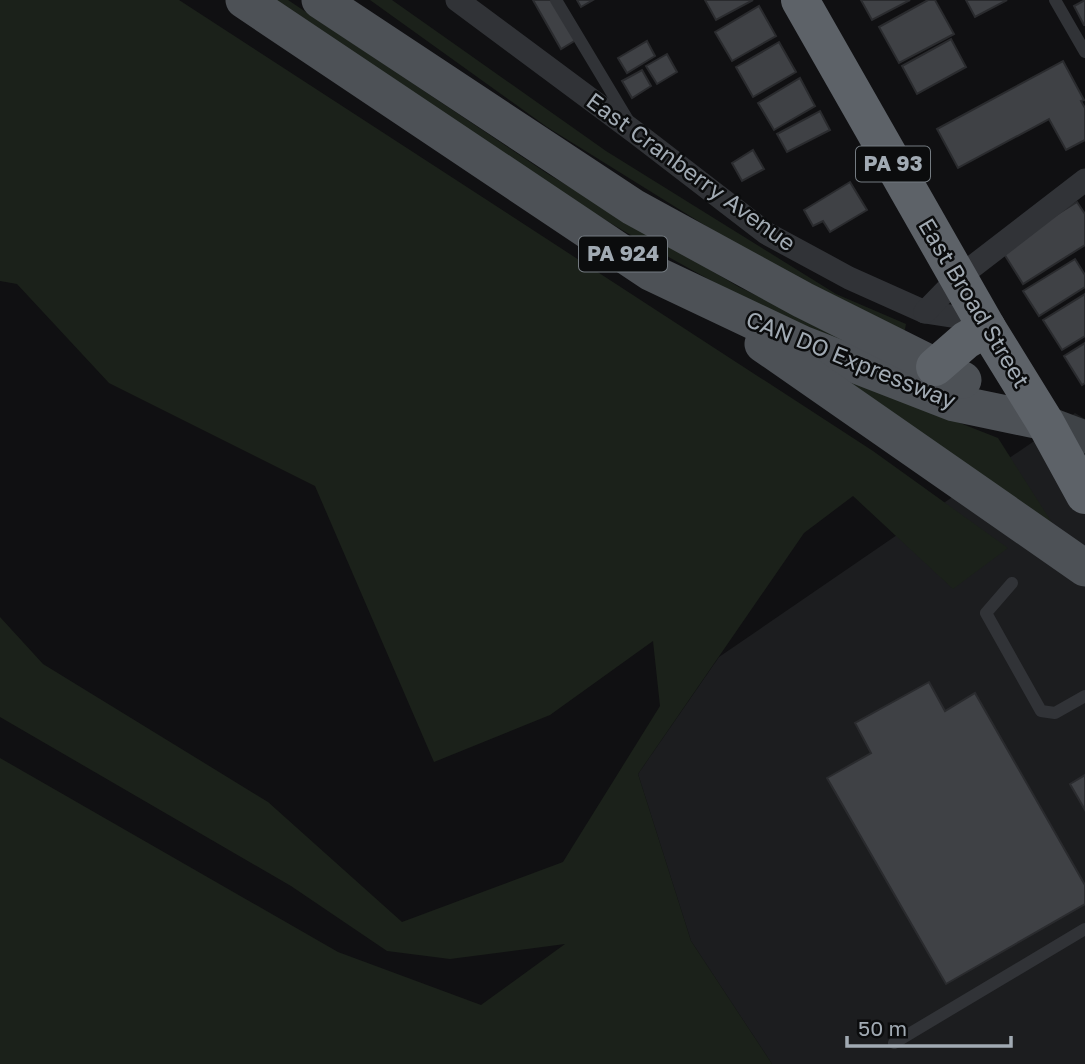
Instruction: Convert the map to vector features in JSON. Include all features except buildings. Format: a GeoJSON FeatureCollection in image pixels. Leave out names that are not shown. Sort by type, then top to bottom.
{"type":"FeatureCollection","features":[{"type":"Feature","properties":{"kind":"highway","name":"East Broad Street"},"geometry":{"type":"LineString","coordinates":[[800,0],[985,325],[1045,422]]}},
{"type":"Feature","properties":{"kind":"highway"},"geometry":{"type":"LineString","coordinates":[[935,367],[985,325]]}},
{"type":"Feature","properties":{"kind":"highway","name":"PA 93"},"geometry":{"type":"LineString","coordinates":[[1045,422],[1085,495]]}},
{"type":"Feature","properties":{"kind":"main road","name":"CAN DO Expressway"},"geometry":{"type":"LineString","coordinates":[[244,0],[650,272],[802,344],[954,404],[1045,422]]}},
{"type":"Feature","properties":{"kind":"main road","name":"CAN DO Expressway"},"geometry":{"type":"LineString","coordinates":[[320,0],[633,207],[803,300],[1045,422]]}},
{"type":"Feature","properties":{"kind":"main road"},"geometry":{"type":"LineString","coordinates":[[650,272],[755,339],[1085,568]]}},
{"type":"Feature","properties":{"kind":"street","name":"East Cranberry Avenue"},"geometry":{"type":"LineString","coordinates":[[461,1],[766,233],[849,278],[925,312],[985,325]]}},
{"type":"Feature","properties":{"kind":"street"},"geometry":{"type":"LineString","coordinates":[[925,312],[958,278],[1085,180]]}},
{"type":"Feature","properties":{"kind":"street"},"geometry":{"type":"LineString","coordinates":[[1045,422],[1085,437]]}},
{"type":"Feature","properties":{"kind":"lane"},"geometry":{"type":"LineString","coordinates":[[556,0],[636,133]]}},
{"type":"Feature","properties":{"kind":"lane"},"geometry":{"type":"LineString","coordinates":[[1055,0],[1085,52]]}},
{"type":"Feature","properties":{"kind":"lane"},"geometry":{"type":"LineString","coordinates":[[1012,583],[986,613],[1041,711],[1055,713],[1085,696]]}},
{"type":"Feature","properties":{"kind":"lane"},"geometry":{"type":"LineString","coordinates":[[894,1044],[1085,929]]}},
{"type":"Feature","properties":{"kind":"shaded area"},"geometry":{"type":"Polygon","coordinates":[[[0,0],[179,0],[873,451],[1008,548],[953,589],[853,496],[804,533],[638,774],[691,941],[772,1064],[0,1064],[0,758],[338,952],[481,1005],[565,944],[450,959],[387,951],[291,886],[0,717],[0,617],[43,664],[268,802],[402,922],[563,862],[660,706],[653,641],[550,715],[434,762],[315,486],[109,383],[17,284],[0,281],[0,0]]]}},
{"type":"Feature","properties":{"kind":"shaded area"},"geometry":{"type":"Polygon","coordinates":[[[269,0],[288,0],[548,174],[739,287],[836,334],[875,359],[795,323],[639,240],[489,147],[269,0]]]}},
{"type":"Feature","properties":{"kind":"shaded area"},"geometry":{"type":"Polygon","coordinates":[[[370,0],[392,0],[606,151],[836,294],[906,324],[904,334],[759,259],[547,127],[370,0]]]}},
{"type":"Feature","properties":{"kind":"shaded area"},"geometry":{"type":"Polygon","coordinates":[[[833,373],[998,438],[1056,529],[833,373]]]}},
{"type":"Feature","properties":{"kind":"shaded area"},"geometry":{"type":"Polygon","coordinates":[[[1075,413],[1085,419],[1085,1064],[772,1064],[691,941],[638,774],[719,657],[1075,413]]]}}]}
